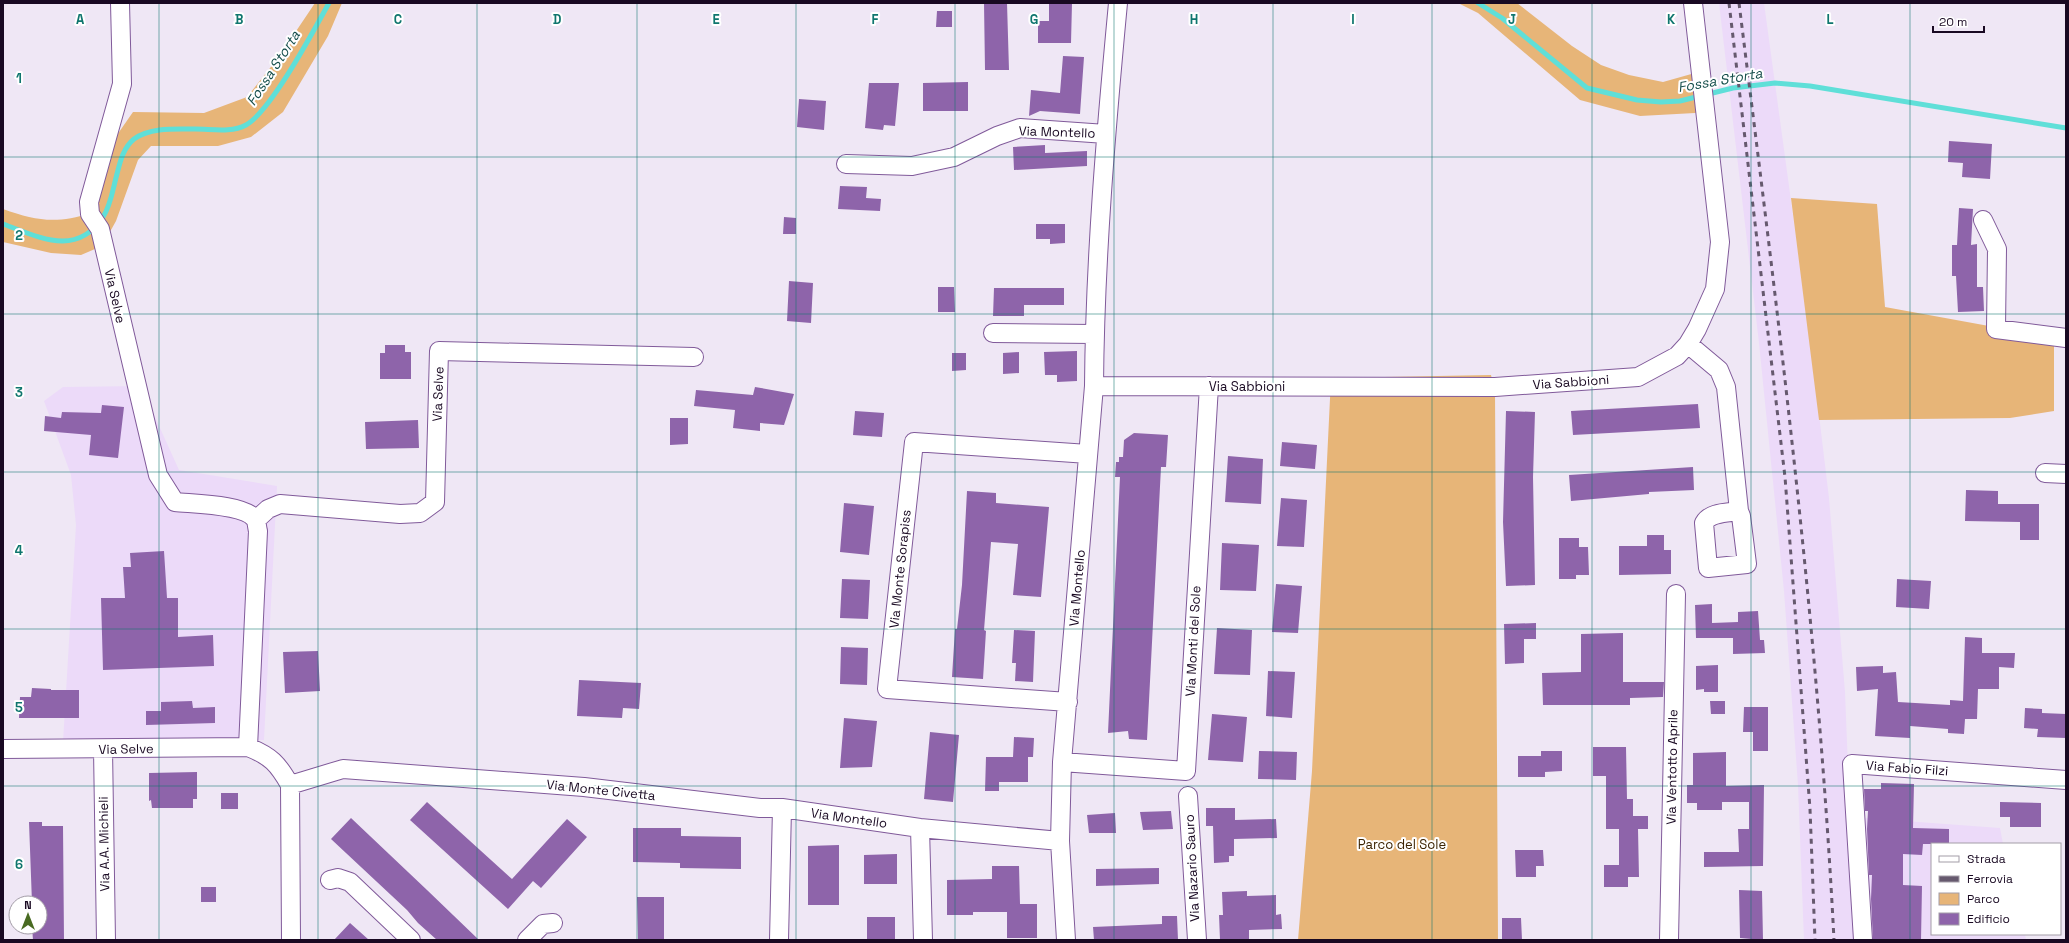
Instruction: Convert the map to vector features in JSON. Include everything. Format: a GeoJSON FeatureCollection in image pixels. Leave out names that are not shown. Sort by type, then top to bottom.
{"type":"FeatureCollection","features":[{"type":"Feature","properties":{"kind":"street","name":"Via Selve"},"geometry":{"type":"LineString","coordinates":[[120,3],[122,84],[90,202],[158,475],[175,502],[226,507],[247,512],[256,520],[268,508],[280,504],[400,514],[420,513],[435,502],[439,352],[694,357]]}},
{"type":"Feature","properties":{"kind":"street","name":"Via Montello"},"geometry":{"type":"LineString","coordinates":[[1066,940],[1060,841],[1062,762],[1094,386],[1094,334],[1106,134],[1118,3]]}},
{"type":"Feature","properties":{"kind":"street","name":"Via Sabbioni"},"geometry":{"type":"LineString","coordinates":[[1094,386],[1495,387],[1638,377],[1677,356],[1688,344],[1715,289],[1720,242],[1693,3]]}},
{"type":"Feature","properties":{"kind":"street","name":"Via Montello"},"geometry":{"type":"LineString","coordinates":[[846,164],[912,166],[954,157],[997,136],[1020,128],[1106,134]]}},
{"type":"Feature","properties":{"kind":"street"},"geometry":{"type":"LineString","coordinates":[[1983,220],[1997,249],[1996,329],[2066,338]]}},
{"type":"Feature","properties":{"kind":"street"},"geometry":{"type":"LineString","coordinates":[[993,333],[1094,334]]}},
{"type":"Feature","properties":{"kind":"street"},"geometry":{"type":"LineString","coordinates":[[1688,344],[1719,370],[1726,387],[1739,511]]}},
{"type":"Feature","properties":{"kind":"street","name":"Via Monti del Sole"},"geometry":{"type":"LineString","coordinates":[[1062,762],[1186,771],[1209,386]]}},
{"type":"Feature","properties":{"kind":"street","name":"Via Monte Sorapiss"},"geometry":{"type":"LineString","coordinates":[[1068,702],[887,689],[914,442],[1088,454]]}},
{"type":"Feature","properties":{"kind":"street"},"geometry":{"type":"LineString","coordinates":[[2045,474],[2066,474]]}},
{"type":"Feature","properties":{"kind":"street"},"geometry":{"type":"LineString","coordinates":[[248,747],[258,531],[256,520]]}},
{"type":"Feature","properties":{"kind":"street","name":"Via Ventotto Aprile"},"geometry":{"type":"LineString","coordinates":[[1669,940],[1676,594]]}},
{"type":"Feature","properties":{"kind":"street","name":"Via Selve"},"geometry":{"type":"LineString","coordinates":[[3,749],[248,747],[264,753],[278,765],[290,785]]}},
{"type":"Feature","properties":{"kind":"street","name":"Via A.A. Michieli"},"geometry":{"type":"LineString","coordinates":[[103,749],[106,940]]}},
{"type":"Feature","properties":{"kind":"street","name":"Via Fabio Filzi"},"geometry":{"type":"LineString","coordinates":[[1863,940],[1852,764],[2066,780]]}},
{"type":"Feature","properties":{"kind":"street","name":"Via Monte Civetta"},"geometry":{"type":"LineString","coordinates":[[290,785],[343,769],[584,787],[760,808],[782,808]]}},
{"type":"Feature","properties":{"kind":"street"},"geometry":{"type":"LineString","coordinates":[[290,785],[291,940]]}},
{"type":"Feature","properties":{"kind":"street","name":"Via Nazario Sauro"},"geometry":{"type":"LineString","coordinates":[[1188,796],[1197,940]]}},
{"type":"Feature","properties":{"kind":"street","name":"Via Montello"},"geometry":{"type":"LineString","coordinates":[[782,808],[920,828],[1060,841]]}},
{"type":"Feature","properties":{"kind":"street"},"geometry":{"type":"LineString","coordinates":[[779,940],[782,808]]}},
{"type":"Feature","properties":{"kind":"street"},"geometry":{"type":"LineString","coordinates":[[920,828],[923,940]]}},
{"type":"Feature","properties":{"kind":"street"},"geometry":{"type":"LineString","coordinates":[[330,880],[344,879],[350,882],[411,940]]}},
{"type":"Feature","properties":{"kind":"street"},"geometry":{"type":"LineString","coordinates":[[527,940],[543,924],[553,922]]}},
{"type":"Feature","properties":{"kind":"shaded area"},"geometry":{"type":"Polygon","coordinates":[[[1719,3],[1764,3],[1810,340],[1829,498],[1845,692],[1850,817],[2000,828],[2003,843],[1931,843],[1931,935],[2025,935],[2026,940],[1804,940],[1798,785],[1784,591],[1759,343],[1719,3]]]}},
{"type":"Feature","properties":{"kind":"shaded area"},"geometry":{"type":"Polygon","coordinates":[[[141,386],[179,470],[277,486],[264,740],[63,742],[76,525],[71,475],[44,401],[63,387],[141,386]]]}},
{"type":"Feature","properties":{"kind":"green space"},"geometry":{"type":"Polygon","coordinates":[[[315,3],[342,3],[328,36],[283,112],[251,137],[218,146],[151,146],[138,160],[116,221],[102,246],[81,255],[51,253],[3,242],[3,209],[26,216],[47,220],[68,219],[91,213],[117,135],[133,112],[204,113],[247,97],[278,58],[315,3]]]}},
{"type":"Feature","properties":{"kind":"green space"},"geometry":{"type":"Polygon","coordinates":[[[1458,3],[1517,3],[1572,46],[1601,65],[1629,75],[1663,82],[1702,71],[1706,109],[1695,113],[1640,116],[1580,100],[1478,13],[1458,3]]]}},
{"type":"Feature","properties":{"kind":"green space"},"geometry":{"type":"Polygon","coordinates":[[[1791,198],[1877,204],[1885,307],[2054,338],[2054,411],[2010,418],[1819,420],[1791,198]]]}},
{"type":"Feature","properties":{"kind":"green space","name":"Parco del Sole"},"geometry":{"type":"Polygon","coordinates":[[[1491,375],[1495,391],[1498,940],[1298,940],[1312,771],[1331,378],[1491,375]]]}},
{"type":"Feature","properties":{"kind":"building"},"geometry":{"type":"Polygon","coordinates":[[[984,3],[1007,3],[1009,70],[985,70],[984,3]]]}},
{"type":"Feature","properties":{"kind":"building"},"geometry":{"type":"Polygon","coordinates":[[[1049,3],[1072,3],[1071,43],[1038,43],[1038,21],[1049,21],[1049,3]]]}},
{"type":"Feature","properties":{"kind":"building"},"geometry":{"type":"Polygon","coordinates":[[[937,11],[952,11],[952,27],[936,27],[937,11]]]}},
{"type":"Feature","properties":{"kind":"building"},"geometry":{"type":"Polygon","coordinates":[[[1063,56],[1084,57],[1080,114],[1040,111],[1029,116],[1031,90],[1060,93],[1063,56]]]}},
{"type":"Feature","properties":{"kind":"building"},"geometry":{"type":"Polygon","coordinates":[[[968,82],[968,111],[923,111],[923,83],[968,82]]]}},
{"type":"Feature","properties":{"kind":"building"},"geometry":{"type":"Polygon","coordinates":[[[869,83],[899,83],[895,126],[884,125],[883,130],[865,128],[869,83]]]}},
{"type":"Feature","properties":{"kind":"building"},"geometry":{"type":"Polygon","coordinates":[[[799,99],[826,101],[824,130],[797,127],[799,99]]]}},
{"type":"Feature","properties":{"kind":"building"},"geometry":{"type":"Polygon","coordinates":[[[1949,141],[1992,144],[1990,179],[1962,177],[1963,163],[1948,162],[1949,141]]]}},
{"type":"Feature","properties":{"kind":"building"},"geometry":{"type":"Polygon","coordinates":[[[1045,145],[1045,153],[1087,151],[1087,166],[1014,170],[1013,147],[1045,145]]]}},
{"type":"Feature","properties":{"kind":"building"},"geometry":{"type":"Polygon","coordinates":[[[840,186],[867,187],[866,198],[881,199],[880,211],[838,209],[840,186]]]}},
{"type":"Feature","properties":{"kind":"building"},"geometry":{"type":"Polygon","coordinates":[[[1959,208],[1973,209],[1971,245],[1977,244],[1977,287],[1983,287],[1984,311],[1958,312],[1956,276],[1952,276],[1952,245],[1957,245],[1959,208]]]}},
{"type":"Feature","properties":{"kind":"building"},"geometry":{"type":"Polygon","coordinates":[[[784,217],[796,218],[796,234],[783,234],[784,217]]]}},
{"type":"Feature","properties":{"kind":"building"},"geometry":{"type":"Polygon","coordinates":[[[1036,224],[1065,224],[1065,243],[1050,244],[1050,239],[1036,239],[1036,224]]]}},
{"type":"Feature","properties":{"kind":"building"},"geometry":{"type":"Polygon","coordinates":[[[789,281],[813,283],[811,323],[787,321],[789,281]]]}},
{"type":"Feature","properties":{"kind":"building"},"geometry":{"type":"Polygon","coordinates":[[[938,287],[954,287],[955,312],[938,312],[938,287]]]}},
{"type":"Feature","properties":{"kind":"building"},"geometry":{"type":"Polygon","coordinates":[[[994,288],[1064,288],[1064,305],[1024,305],[1024,316],[993,316],[994,288]]]}},
{"type":"Feature","properties":{"kind":"building"},"geometry":{"type":"Polygon","coordinates":[[[385,345],[405,345],[405,352],[411,352],[411,379],[380,379],[380,353],[385,353],[385,345]]]}},
{"type":"Feature","properties":{"kind":"building"},"geometry":{"type":"Polygon","coordinates":[[[1077,351],[1077,381],[1057,382],[1057,375],[1045,375],[1044,352],[1077,351]]]}},
{"type":"Feature","properties":{"kind":"building"},"geometry":{"type":"Polygon","coordinates":[[[1019,352],[1019,373],[1003,374],[1003,353],[1019,352]]]}},
{"type":"Feature","properties":{"kind":"building"},"geometry":{"type":"Polygon","coordinates":[[[952,353],[966,353],[966,370],[952,371],[952,353]]]}},
{"type":"Feature","properties":{"kind":"building"},"geometry":{"type":"Polygon","coordinates":[[[755,387],[794,394],[784,425],[760,423],[760,431],[733,428],[735,410],[694,406],[696,390],[753,395],[755,387]]]}},
{"type":"Feature","properties":{"kind":"building"},"geometry":{"type":"Polygon","coordinates":[[[1698,404],[1700,428],[1573,435],[1571,411],[1698,404]]]}},
{"type":"Feature","properties":{"kind":"building"},"geometry":{"type":"Polygon","coordinates":[[[102,405],[124,407],[118,458],[89,455],[91,435],[44,431],[45,416],[61,418],[62,412],[101,413],[102,405]]]}},
{"type":"Feature","properties":{"kind":"building"},"geometry":{"type":"Polygon","coordinates":[[[855,411],[884,413],[882,437],[853,435],[855,411]]]}},
{"type":"Feature","properties":{"kind":"building"},"geometry":{"type":"Polygon","coordinates":[[[1506,411],[1535,412],[1533,477],[1535,585],[1506,586],[1503,522],[1506,411]]]}},
{"type":"Feature","properties":{"kind":"building"},"geometry":{"type":"Polygon","coordinates":[[[670,418],[688,418],[688,444],[670,445],[670,418]]]}},
{"type":"Feature","properties":{"kind":"building"},"geometry":{"type":"Polygon","coordinates":[[[418,420],[419,448],[366,449],[365,422],[418,420]]]}},
{"type":"Feature","properties":{"kind":"building"},"geometry":{"type":"Polygon","coordinates":[[[1134,433],[1168,435],[1166,467],[1161,467],[1147,740],[1129,739],[1128,731],[1108,733],[1120,477],[1115,477],[1116,462],[1119,462],[1119,457],[1123,457],[1124,440],[1134,433]]]}},
{"type":"Feature","properties":{"kind":"building"},"geometry":{"type":"Polygon","coordinates":[[[1282,442],[1317,445],[1315,469],[1280,466],[1282,442]]]}},
{"type":"Feature","properties":{"kind":"building"},"geometry":{"type":"Polygon","coordinates":[[[1228,456],[1263,459],[1261,504],[1225,502],[1228,456]]]}},
{"type":"Feature","properties":{"kind":"building"},"geometry":{"type":"Polygon","coordinates":[[[1693,467],[1694,490],[1649,492],[1649,494],[1571,501],[1569,475],[1693,467]]]}},
{"type":"Feature","properties":{"kind":"building"},"geometry":{"type":"Polygon","coordinates":[[[1966,490],[1998,491],[1998,504],[2039,504],[2039,540],[2020,540],[2020,522],[1965,521],[1966,490]]]}},
{"type":"Feature","properties":{"kind":"building"},"geometry":{"type":"Polygon","coordinates":[[[967,491],[996,493],[996,503],[1049,507],[1041,597],[1013,595],[1018,544],[991,542],[984,630],[986,631],[983,679],[952,677],[955,629],[957,629],[962,585],[967,491]]]}},
{"type":"Feature","properties":{"kind":"building"},"geometry":{"type":"Polygon","coordinates":[[[1281,498],[1307,500],[1304,547],[1277,546],[1281,498]]]}},
{"type":"Feature","properties":{"kind":"building"},"geometry":{"type":"Polygon","coordinates":[[[844,503],[874,506],[869,555],[840,552],[844,503]]]}},
{"type":"Feature","properties":{"kind":"building"},"geometry":{"type":"Polygon","coordinates":[[[1647,535],[1664,535],[1664,550],[1671,550],[1671,574],[1619,575],[1619,546],[1647,546],[1647,535]]]}},
{"type":"Feature","properties":{"kind":"building"},"geometry":{"type":"Polygon","coordinates":[[[1559,538],[1579,538],[1579,547],[1588,547],[1589,575],[1576,575],[1576,579],[1559,579],[1559,538]]]}},
{"type":"Feature","properties":{"kind":"building"},"geometry":{"type":"Polygon","coordinates":[[[1222,543],[1259,545],[1256,591],[1220,590],[1222,543]]]}},
{"type":"Feature","properties":{"kind":"building"},"geometry":{"type":"Polygon","coordinates":[[[164,551],[167,598],[178,598],[178,637],[213,635],[214,666],[103,670],[101,598],[125,598],[123,567],[131,567],[130,553],[164,551]]]}},
{"type":"Feature","properties":{"kind":"building"},"geometry":{"type":"Polygon","coordinates":[[[842,579],[870,580],[868,619],[840,618],[842,579]]]}},
{"type":"Feature","properties":{"kind":"building"},"geometry":{"type":"Polygon","coordinates":[[[1897,579],[1931,581],[1929,609],[1896,607],[1897,579]]]}},
{"type":"Feature","properties":{"kind":"building"},"geometry":{"type":"Polygon","coordinates":[[[1276,584],[1302,586],[1298,633],[1272,632],[1276,584]]]}},
{"type":"Feature","properties":{"kind":"building"},"geometry":{"type":"Polygon","coordinates":[[[1712,604],[1712,623],[1738,622],[1738,612],[1758,611],[1760,640],[1764,640],[1765,653],[1733,654],[1733,638],[1696,638],[1695,605],[1712,604]]]}},
{"type":"Feature","properties":{"kind":"building"},"geometry":{"type":"Polygon","coordinates":[[[1536,623],[1536,639],[1524,639],[1524,663],[1505,664],[1504,624],[1536,623]]]}},
{"type":"Feature","properties":{"kind":"building"},"geometry":{"type":"Polygon","coordinates":[[[1217,628],[1252,630],[1250,675],[1214,674],[1217,628]]]}},
{"type":"Feature","properties":{"kind":"building"},"geometry":{"type":"Polygon","coordinates":[[[1014,630],[1035,631],[1033,682],[1015,681],[1016,663],[1012,663],[1014,630]]]}},
{"type":"Feature","properties":{"kind":"building"},"geometry":{"type":"Polygon","coordinates":[[[1623,633],[1623,682],[1664,682],[1663,697],[1630,698],[1630,705],[1543,705],[1542,673],[1581,672],[1581,634],[1623,633]]]}},
{"type":"Feature","properties":{"kind":"building"},"geometry":{"type":"Polygon","coordinates":[[[1965,637],[1982,638],[1982,653],[2015,653],[2014,668],[1999,667],[1999,689],[1978,689],[1977,719],[1965,719],[1964,734],[1948,733],[1948,729],[1910,726],[1910,738],[1875,736],[1878,689],[1857,691],[1856,667],[1883,666],[1883,673],[1896,672],[1898,702],[1950,705],[1950,700],[1963,701],[1965,637]]]}},
{"type":"Feature","properties":{"kind":"building"},"geometry":{"type":"Polygon","coordinates":[[[841,647],[868,648],[867,685],[840,684],[841,647]]]}},
{"type":"Feature","properties":{"kind":"building"},"geometry":{"type":"Polygon","coordinates":[[[318,651],[320,691],[285,693],[283,652],[318,651]]]}},
{"type":"Feature","properties":{"kind":"building"},"geometry":{"type":"Polygon","coordinates":[[[1718,665],[1718,692],[1704,692],[1704,689],[1696,690],[1696,666],[1718,665]]]}},
{"type":"Feature","properties":{"kind":"building"},"geometry":{"type":"Polygon","coordinates":[[[1268,671],[1295,672],[1292,718],[1266,716],[1268,671]]]}},
{"type":"Feature","properties":{"kind":"building"},"geometry":{"type":"Polygon","coordinates":[[[579,680],[641,683],[639,709],[623,708],[622,718],[577,716],[579,680]]]}},
{"type":"Feature","properties":{"kind":"building"},"geometry":{"type":"Polygon","coordinates":[[[32,688],[79,690],[79,718],[19,718],[20,697],[31,697],[32,688]]]}},
{"type":"Feature","properties":{"kind":"building"},"geometry":{"type":"Polygon","coordinates":[[[192,701],[193,708],[215,707],[215,723],[146,725],[146,711],[161,711],[161,702],[192,701]]]}},
{"type":"Feature","properties":{"kind":"building"},"geometry":{"type":"Polygon","coordinates":[[[1710,701],[1725,701],[1725,714],[1711,714],[1710,701]]]}},
{"type":"Feature","properties":{"kind":"building"},"geometry":{"type":"Polygon","coordinates":[[[1744,707],[1768,707],[1768,751],[1753,751],[1753,732],[1743,732],[1744,707]]]}},
{"type":"Feature","properties":{"kind":"building"},"geometry":{"type":"Polygon","coordinates":[[[2025,708],[2042,709],[2042,713],[2066,714],[2066,738],[2037,737],[2038,729],[2024,728],[2025,708]]]}},
{"type":"Feature","properties":{"kind":"building"},"geometry":{"type":"Polygon","coordinates":[[[1212,714],[1247,717],[1243,762],[1208,760],[1212,714]]]}},
{"type":"Feature","properties":{"kind":"building"},"geometry":{"type":"Polygon","coordinates":[[[844,718],[877,721],[872,767],[840,768],[844,718]]]}},
{"type":"Feature","properties":{"kind":"building"},"geometry":{"type":"Polygon","coordinates":[[[930,732],[959,735],[953,802],[924,799],[930,732]]]}},
{"type":"Feature","properties":{"kind":"building"},"geometry":{"type":"Polygon","coordinates":[[[1014,737],[1034,738],[1033,757],[1028,757],[1028,782],[999,782],[999,791],[985,791],[986,757],[1013,757],[1014,737]]]}},
{"type":"Feature","properties":{"kind":"building"},"geometry":{"type":"Polygon","coordinates":[[[1593,747],[1626,747],[1627,799],[1633,799],[1633,816],[1648,816],[1648,829],[1638,829],[1639,877],[1628,877],[1628,887],[1604,887],[1604,865],[1619,865],[1619,829],[1606,829],[1606,776],[1593,776],[1593,747]]]}},
{"type":"Feature","properties":{"kind":"building"},"geometry":{"type":"Polygon","coordinates":[[[1259,751],[1297,752],[1296,780],[1258,779],[1259,751]]]}},
{"type":"Feature","properties":{"kind":"building"},"geometry":{"type":"Polygon","coordinates":[[[1541,751],[1562,751],[1562,771],[1545,772],[1545,777],[1518,777],[1518,756],[1541,756],[1541,751]]]}},
{"type":"Feature","properties":{"kind":"building"},"geometry":{"type":"Polygon","coordinates":[[[1726,752],[1726,786],[1764,785],[1763,866],[1704,867],[1704,852],[1739,852],[1738,829],[1749,829],[1749,802],[1722,802],[1722,810],[1697,810],[1697,803],[1687,803],[1687,785],[1693,785],[1693,753],[1726,752]]]}},
{"type":"Feature","properties":{"kind":"building"},"geometry":{"type":"Polygon","coordinates":[[[197,772],[197,799],[193,799],[193,808],[152,808],[151,800],[149,801],[149,773],[197,772]]]}},
{"type":"Feature","properties":{"kind":"building"},"geometry":{"type":"Polygon","coordinates":[[[1881,783],[1914,784],[1913,828],[1949,829],[1949,843],[1923,844],[1922,855],[1903,854],[1903,885],[1922,886],[1921,940],[1873,940],[1871,899],[1872,875],[1869,875],[1867,829],[1868,811],[1865,811],[1864,789],[1881,789],[1881,783]]]}},
{"type":"Feature","properties":{"kind":"building"},"geometry":{"type":"Polygon","coordinates":[[[221,793],[238,793],[238,809],[221,809],[221,793]]]}},
{"type":"Feature","properties":{"kind":"building"},"geometry":{"type":"Polygon","coordinates":[[[427,802],[512,879],[567,819],[587,837],[541,888],[533,881],[508,909],[410,820],[427,802]]]}},
{"type":"Feature","properties":{"kind":"building"},"geometry":{"type":"Polygon","coordinates":[[[2000,802],[2041,803],[2041,827],[2010,827],[2010,817],[2000,817],[2000,802]]]}},
{"type":"Feature","properties":{"kind":"building"},"geometry":{"type":"Polygon","coordinates":[[[1206,808],[1235,808],[1235,820],[1276,819],[1277,838],[1234,839],[1234,856],[1229,856],[1229,862],[1214,863],[1213,826],[1206,826],[1206,808]]]}},
{"type":"Feature","properties":{"kind":"building"},"geometry":{"type":"Polygon","coordinates":[[[1171,811],[1173,829],[1143,830],[1140,812],[1171,811]]]}},
{"type":"Feature","properties":{"kind":"building"},"geometry":{"type":"Polygon","coordinates":[[[1115,813],[1116,833],[1089,833],[1087,815],[1115,813]]]}},
{"type":"Feature","properties":{"kind":"building"},"geometry":{"type":"Polygon","coordinates":[[[351,818],[479,940],[437,940],[418,923],[407,910],[331,839],[351,818]]]}},
{"type":"Feature","properties":{"kind":"building"},"geometry":{"type":"Polygon","coordinates":[[[29,822],[42,822],[42,826],[63,826],[64,940],[33,940],[33,935],[48,935],[48,895],[32,895],[29,822]]]}},
{"type":"Feature","properties":{"kind":"building"},"geometry":{"type":"Polygon","coordinates":[[[633,828],[681,828],[681,836],[741,837],[741,869],[680,868],[680,863],[633,862],[633,828]]]}},
{"type":"Feature","properties":{"kind":"building"},"geometry":{"type":"Polygon","coordinates":[[[839,845],[839,905],[808,905],[808,846],[839,845]]]}},
{"type":"Feature","properties":{"kind":"building"},"geometry":{"type":"Polygon","coordinates":[[[1515,850],[1543,850],[1544,866],[1536,866],[1536,877],[1516,877],[1515,850]]]}},
{"type":"Feature","properties":{"kind":"building"},"geometry":{"type":"Polygon","coordinates":[[[897,854],[897,884],[864,884],[864,855],[897,854]]]}},
{"type":"Feature","properties":{"kind":"building"},"geometry":{"type":"Polygon","coordinates":[[[992,866],[1019,866],[1020,904],[1037,904],[1037,938],[1007,938],[1007,912],[973,912],[973,915],[947,915],[947,880],[992,879],[992,866]]]}},
{"type":"Feature","properties":{"kind":"building"},"geometry":{"type":"Polygon","coordinates":[[[1159,868],[1159,884],[1096,886],[1096,869],[1159,868]]]}},
{"type":"Feature","properties":{"kind":"building"},"geometry":{"type":"Polygon","coordinates":[[[201,887],[216,887],[216,902],[201,902],[201,887]]]}},
{"type":"Feature","properties":{"kind":"building"},"geometry":{"type":"Polygon","coordinates":[[[1739,890],[1762,891],[1763,940],[1740,938],[1739,890]]]}},
{"type":"Feature","properties":{"kind":"building"},"geometry":{"type":"Polygon","coordinates":[[[1247,891],[1247,896],[1276,895],[1276,915],[1281,914],[1282,929],[1249,930],[1249,940],[1220,940],[1219,915],[1223,915],[1222,892],[1247,891]]]}},
{"type":"Feature","properties":{"kind":"building"},"geometry":{"type":"Polygon","coordinates":[[[637,897],[664,897],[664,940],[638,940],[637,897]]]}},
{"type":"Feature","properties":{"kind":"building"},"geometry":{"type":"Polygon","coordinates":[[[1162,916],[1177,916],[1178,940],[1094,940],[1093,927],[1162,924],[1162,916]]]}},
{"type":"Feature","properties":{"kind":"building"},"geometry":{"type":"Polygon","coordinates":[[[867,917],[895,917],[895,940],[867,940],[867,917]]]}},
{"type":"Feature","properties":{"kind":"building"},"geometry":{"type":"Polygon","coordinates":[[[1502,918],[1521,918],[1522,940],[1502,940],[1502,918]]]}},
{"type":"Feature","properties":{"kind":"building"},"geometry":{"type":"Polygon","coordinates":[[[350,923],[369,940],[334,940],[350,923]]]}},
{"type":"Feature","properties":{"kind":"waterway","name":"Fossa Storta"},"geometry":{"type":"LineString","coordinates":[[3,224],[30,234],[56,241],[69,241],[81,237],[92,230],[103,217],[108,207],[121,160],[127,147],[134,139],[140,135],[155,131],[180,129],[228,130],[246,125],[256,117],[279,87],[303,50],[329,3]]}},
{"type":"Feature","properties":{"kind":"waterway","name":"Fossa Storta"},"geometry":{"type":"LineString","coordinates":[[1478,3],[1502,18],[1587,88],[1637,100],[1661,102],[1680,101],[1733,88],[1775,83],[1810,86],[2066,128]]}},
{"type":"Feature","properties":{"kind":"railway"},"geometry":{"type":"LineString","coordinates":[[1729,3],[1785,477],[1810,809],[1815,940]]}},
{"type":"Feature","properties":{"kind":"railway"},"geometry":{"type":"LineString","coordinates":[[1739,3],[1782,354],[1807,588],[1827,822],[1834,940]]}}]}
